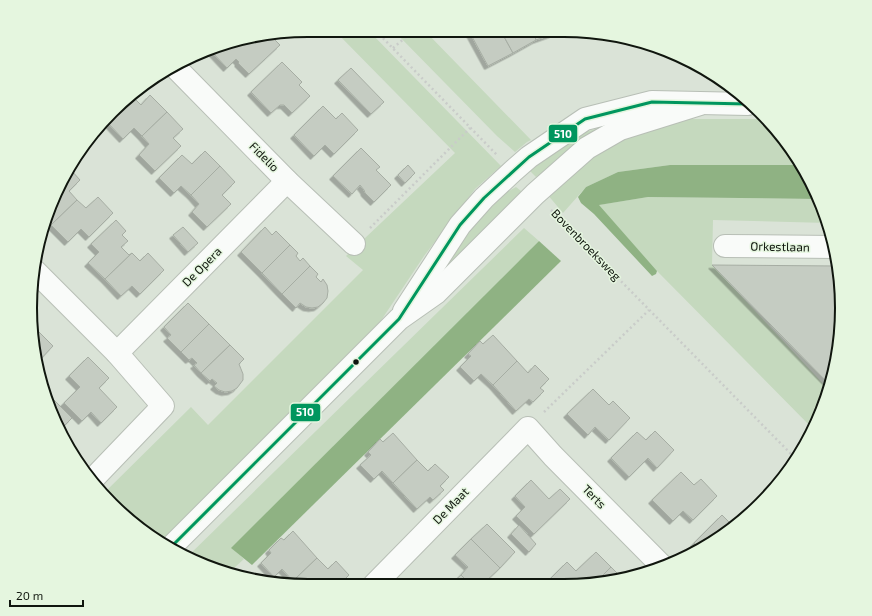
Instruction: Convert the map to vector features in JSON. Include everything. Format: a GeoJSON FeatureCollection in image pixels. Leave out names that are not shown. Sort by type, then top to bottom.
{"type":"FeatureCollection","features":[{"type":"Feature","properties":{"kind":"street","name":"Fidelio"},"geometry":{"type":"LineString","coordinates":[[178,70],[287,180],[354,244]]}},
{"type":"Feature","properties":{"kind":"street"},"geometry":{"type":"LineString","coordinates":[[399,319],[460,225],[484,198],[529,157],[585,119],[652,102],[743,104]]}},
{"type":"Feature","properties":{"kind":"street"},"geometry":{"type":"LineString","coordinates":[[174,544],[399,319],[436,293],[535,194],[587,148],[620,129],[700,104]]}},
{"type":"Feature","properties":{"kind":"street","name":"De Opera"},"geometry":{"type":"LineString","coordinates":[[117,353],[287,180]]}},
{"type":"Feature","properties":{"kind":"street","name":"Orkestlaan"},"geometry":{"type":"LineString","coordinates":[[725,246],[828,247]]}},
{"type":"Feature","properties":{"kind":"street"},"geometry":{"type":"LineString","coordinates":[[39,275],[117,353],[164,406],[96,476]]}},
{"type":"Feature","properties":{"kind":"street","name":"Terts"},"geometry":{"type":"LineString","coordinates":[[528,428],[552,456],[658,562]]}},
{"type":"Feature","properties":{"kind":"street","name":"De Maat"},"geometry":{"type":"LineString","coordinates":[[380,579],[528,428]]}},
{"type":"Feature","properties":{"kind":"path"},"geometry":{"type":"LineString","coordinates":[[382,37],[513,171]]}},
{"type":"Feature","properties":{"kind":"path"},"geometry":{"type":"LineString","coordinates":[[393,48],[406,37]]}},
{"type":"Feature","properties":{"kind":"path"},"geometry":{"type":"LineString","coordinates":[[354,244],[470,128]]}},
{"type":"Feature","properties":{"kind":"path","name":"Bovenbroeksweg"},"geometry":{"type":"LineString","coordinates":[[535,194],[792,455]]}},
{"type":"Feature","properties":{"kind":"path"},"geometry":{"type":"LineString","coordinates":[[528,428],[649,310]]}},
{"type":"Feature","properties":{"kind":"shaded area"},"geometry":{"type":"Polygon","coordinates":[[[341,37],[375,37],[501,166],[475,189],[424,256],[366,343],[165,538],[143,523],[116,500],[107,490],[191,407],[208,425],[363,270],[346,256],[455,153],[341,37]]]}},
{"type":"Feature","properties":{"kind":"shaded area"},"geometry":{"type":"Polygon","coordinates":[[[400,37],[431,37],[531,140],[515,152],[497,136],[400,37]]]}},
{"type":"Feature","properties":{"kind":"shaded area"},"geometry":{"type":"Polygon","coordinates":[[[685,119],[759,119],[779,143],[794,165],[670,165],[618,172],[586,187],[563,213],[547,194],[602,149],[634,131],[685,119]]]}},
{"type":"Feature","properties":{"kind":"shaded area"},"geometry":{"type":"Polygon","coordinates":[[[607,125],[536,177],[530,171],[580,134],[607,125]]]}},
{"type":"Feature","properties":{"kind":"shaded area"},"geometry":{"type":"Polygon","coordinates":[[[670,165],[794,165],[812,199],[648,197],[599,205],[657,271],[656,274],[652,276],[594,214],[581,203],[578,197],[586,187],[618,172],[670,165]]]}},
{"type":"Feature","properties":{"kind":"shaded area"},"geometry":{"type":"Polygon","coordinates":[[[516,187],[521,191],[520,195],[463,253],[437,274],[467,231],[507,192],[516,187]]]}},
{"type":"Feature","properties":{"kind":"shaded area"},"geometry":{"type":"Polygon","coordinates":[[[648,197],[812,199],[822,223],[713,220],[712,265],[824,385],[809,424],[657,271],[598,205],[648,197]]]}},
{"type":"Feature","properties":{"kind":"shaded area"},"geometry":{"type":"Polygon","coordinates":[[[524,228],[539,241],[232,548],[244,559],[233,569],[192,553],[524,228]]]}},
{"type":"Feature","properties":{"kind":"shaded area"},"geometry":{"type":"Polygon","coordinates":[[[539,241],[561,261],[252,565],[231,548],[539,241]]]}},
{"type":"Feature","properties":{"kind":"building"},"geometry":{"type":"Polygon","coordinates":[[[472,37],[504,37],[513,53],[488,66],[472,37]]]}},
{"type":"Feature","properties":{"kind":"building"},"geometry":{"type":"Polygon","coordinates":[[[504,37],[535,37],[536,40],[513,53],[504,37]]]}},
{"type":"Feature","properties":{"kind":"building"},"geometry":{"type":"Polygon","coordinates":[[[535,37],[544,37],[536,40],[535,37]]]}},
{"type":"Feature","properties":{"kind":"building"},"geometry":{"type":"Polygon","coordinates":[[[273,39],[280,45],[249,74],[236,59],[227,68],[214,54],[238,46],[273,39]]]}},
{"type":"Feature","properties":{"kind":"building"},"geometry":{"type":"Polygon","coordinates":[[[282,62],[302,82],[299,85],[310,96],[292,113],[284,105],[280,105],[271,113],[251,92],[282,62]]]}},
{"type":"Feature","properties":{"kind":"building"},"geometry":{"type":"Polygon","coordinates":[[[351,68],[384,102],[371,114],[338,80],[351,68]]]}},
{"type":"Feature","properties":{"kind":"building"},"geometry":{"type":"Polygon","coordinates":[[[150,95],[167,112],[142,136],[134,128],[123,139],[109,124],[135,99],[141,105],[150,95]]]}},
{"type":"Feature","properties":{"kind":"building"},"geometry":{"type":"Polygon","coordinates":[[[323,106],[336,119],[342,113],[358,130],[334,154],[325,145],[314,156],[294,135],[323,106]]]}},
{"type":"Feature","properties":{"kind":"building"},"geometry":{"type":"Polygon","coordinates":[[[167,112],[183,129],[173,138],[181,146],[155,171],[139,155],[149,144],[142,136],[167,112]]]}},
{"type":"Feature","properties":{"kind":"building"},"geometry":{"type":"Polygon","coordinates":[[[361,148],[380,167],[376,170],[391,185],[374,202],[365,193],[360,185],[352,194],[333,176],[361,148]]]}},
{"type":"Feature","properties":{"kind":"building"},"geometry":{"type":"Polygon","coordinates":[[[205,151],[220,166],[191,195],[181,186],[174,193],[159,178],[182,155],[192,164],[205,151]]]}},
{"type":"Feature","properties":{"kind":"building"},"geometry":{"type":"Polygon","coordinates":[[[408,165],[415,173],[405,183],[398,175],[408,165]]]}},
{"type":"Feature","properties":{"kind":"building"},"geometry":{"type":"Polygon","coordinates":[[[220,166],[235,182],[222,195],[231,204],[207,227],[192,212],[199,204],[191,195],[220,166]]]}},
{"type":"Feature","properties":{"kind":"building"},"geometry":{"type":"Polygon","coordinates":[[[73,172],[80,180],[69,191],[77,200],[51,225],[51,221],[58,204],[73,172]]]}},
{"type":"Feature","properties":{"kind":"building"},"geometry":{"type":"Polygon","coordinates":[[[98,197],[113,213],[89,237],[81,229],[68,242],[51,225],[77,200],[86,208],[98,197]]]}},
{"type":"Feature","properties":{"kind":"building"},"geometry":{"type":"Polygon","coordinates":[[[116,220],[126,231],[122,235],[128,241],[121,247],[129,255],[132,253],[105,279],[88,263],[99,252],[91,244],[116,220]]]}},
{"type":"Feature","properties":{"kind":"building"},"geometry":{"type":"Polygon","coordinates":[[[183,227],[198,243],[188,252],[173,235],[183,227]]]}},
{"type":"Feature","properties":{"kind":"building"},"geometry":{"type":"Polygon","coordinates":[[[265,227],[272,235],[276,231],[290,245],[262,273],[241,252],[265,227]]]}},
{"type":"Feature","properties":{"kind":"building"},"geometry":{"type":"Polygon","coordinates":[[[290,245],[298,253],[296,256],[300,261],[303,258],[310,266],[282,294],[262,273],[290,245]]]}},
{"type":"Feature","properties":{"kind":"building"},"geometry":{"type":"Polygon","coordinates":[[[132,253],[140,261],[148,253],[164,270],[140,294],[132,286],[121,296],[105,279],[132,253]]]}},
{"type":"Feature","properties":{"kind":"building"},"geometry":{"type":"Polygon","coordinates":[[[712,265],[832,266],[835,308],[834,326],[833,343],[825,380],[712,265]]]}},
{"type":"Feature","properties":{"kind":"building"},"geometry":{"type":"Polygon","coordinates":[[[310,266],[318,274],[316,277],[321,282],[323,279],[327,285],[327,298],[318,307],[306,307],[300,303],[296,308],[282,294],[310,266]]]}},
{"type":"Feature","properties":{"kind":"building"},"geometry":{"type":"Polygon","coordinates":[[[188,303],[209,324],[181,352],[167,338],[171,335],[164,327],[188,303]]]}},
{"type":"Feature","properties":{"kind":"building"},"geometry":{"type":"Polygon","coordinates":[[[209,324],[230,345],[201,373],[194,365],[197,363],[192,358],[189,360],[181,352],[209,324]]]}},
{"type":"Feature","properties":{"kind":"building"},"geometry":{"type":"Polygon","coordinates":[[[38,331],[53,346],[42,358],[38,331]]]}},
{"type":"Feature","properties":{"kind":"building"},"geometry":{"type":"Polygon","coordinates":[[[493,335],[517,361],[493,385],[481,374],[474,381],[460,367],[471,356],[468,354],[480,341],[483,344],[493,335]]]}},
{"type":"Feature","properties":{"kind":"building"},"geometry":{"type":"Polygon","coordinates":[[[230,345],[244,359],[239,364],[243,374],[243,380],[237,388],[232,391],[225,392],[219,390],[214,386],[217,383],[212,379],[210,381],[201,373],[230,345]]]}},
{"type":"Feature","properties":{"kind":"building"},"geometry":{"type":"Polygon","coordinates":[[[88,357],[109,378],[99,388],[117,407],[101,423],[91,412],[82,421],[64,403],[80,387],[69,376],[88,357]]]}},
{"type":"Feature","properties":{"kind":"building"},"geometry":{"type":"Polygon","coordinates":[[[517,361],[528,373],[535,365],[549,379],[540,388],[544,391],[533,402],[529,399],[516,411],[493,385],[517,361]]]}},
{"type":"Feature","properties":{"kind":"building"},"geometry":{"type":"Polygon","coordinates":[[[593,389],[609,405],[613,401],[630,418],[609,440],[595,427],[588,435],[567,414],[593,389]]]}},
{"type":"Feature","properties":{"kind":"building"},"geometry":{"type":"Polygon","coordinates":[[[53,401],[72,418],[64,426],[58,412],[53,401]]]}},
{"type":"Feature","properties":{"kind":"building"},"geometry":{"type":"Polygon","coordinates":[[[655,431],[674,450],[657,468],[648,458],[629,477],[611,458],[637,432],[646,440],[655,431]]]}},
{"type":"Feature","properties":{"kind":"building"},"geometry":{"type":"Polygon","coordinates":[[[393,433],[417,460],[393,483],[382,471],[374,479],[360,465],[371,455],[368,452],[380,439],[383,442],[393,433]]]}},
{"type":"Feature","properties":{"kind":"building"},"geometry":{"type":"Polygon","coordinates":[[[417,460],[428,471],[435,464],[449,477],[440,486],[444,490],[433,500],[430,497],[417,509],[393,483],[417,460]]]}},
{"type":"Feature","properties":{"kind":"building"},"geometry":{"type":"Polygon","coordinates":[[[681,472],[694,485],[701,479],[717,496],[693,520],[683,511],[673,521],[652,500],[681,472]]]}},
{"type":"Feature","properties":{"kind":"building"},"geometry":{"type":"Polygon","coordinates":[[[531,480],[549,499],[560,489],[570,499],[534,534],[516,516],[525,507],[515,496],[531,480]]]}},
{"type":"Feature","properties":{"kind":"building"},"geometry":{"type":"Polygon","coordinates":[[[722,515],[730,523],[700,543],[696,545],[694,543],[722,515]]]}},
{"type":"Feature","properties":{"kind":"building"},"geometry":{"type":"Polygon","coordinates":[[[487,524],[515,552],[500,568],[471,539],[487,524]]]}},
{"type":"Feature","properties":{"kind":"building"},"geometry":{"type":"Polygon","coordinates":[[[519,525],[536,544],[529,552],[511,534],[519,525]]]}},
{"type":"Feature","properties":{"kind":"building"},"geometry":{"type":"Polygon","coordinates":[[[293,531],[317,558],[296,578],[290,578],[282,569],[274,577],[261,563],[271,553],[269,550],[281,538],[284,540],[293,531]]]}},
{"type":"Feature","properties":{"kind":"building"},"geometry":{"type":"Polygon","coordinates":[[[471,539],[500,568],[488,579],[465,579],[461,575],[468,567],[455,555],[471,539]]]}},
{"type":"Feature","properties":{"kind":"building"},"geometry":{"type":"Polygon","coordinates":[[[596,552],[611,567],[601,577],[550,579],[567,562],[576,571],[596,552]]]}},
{"type":"Feature","properties":{"kind":"building"},"geometry":{"type":"Polygon","coordinates":[[[317,558],[328,569],[336,561],[349,575],[345,579],[296,578],[317,558]]]}},
{"type":"Feature","properties":{"kind":"building"},"geometry":{"type":"Polygon","coordinates":[[[611,567],[618,574],[617,574],[601,577],[611,567]]]}},
{"type":"Feature","properties":{"kind":"building"},"geometry":{"type":"Polygon","coordinates":[[[461,575],[465,579],[456,579],[461,575]]]}},
{"type":"Feature","properties":{"kind":"transit line","name":"510"},"geometry":{"type":"LineString","coordinates":[[174,544],[399,319],[460,225],[484,198],[529,157],[585,119],[652,102],[743,104]]}}]}
